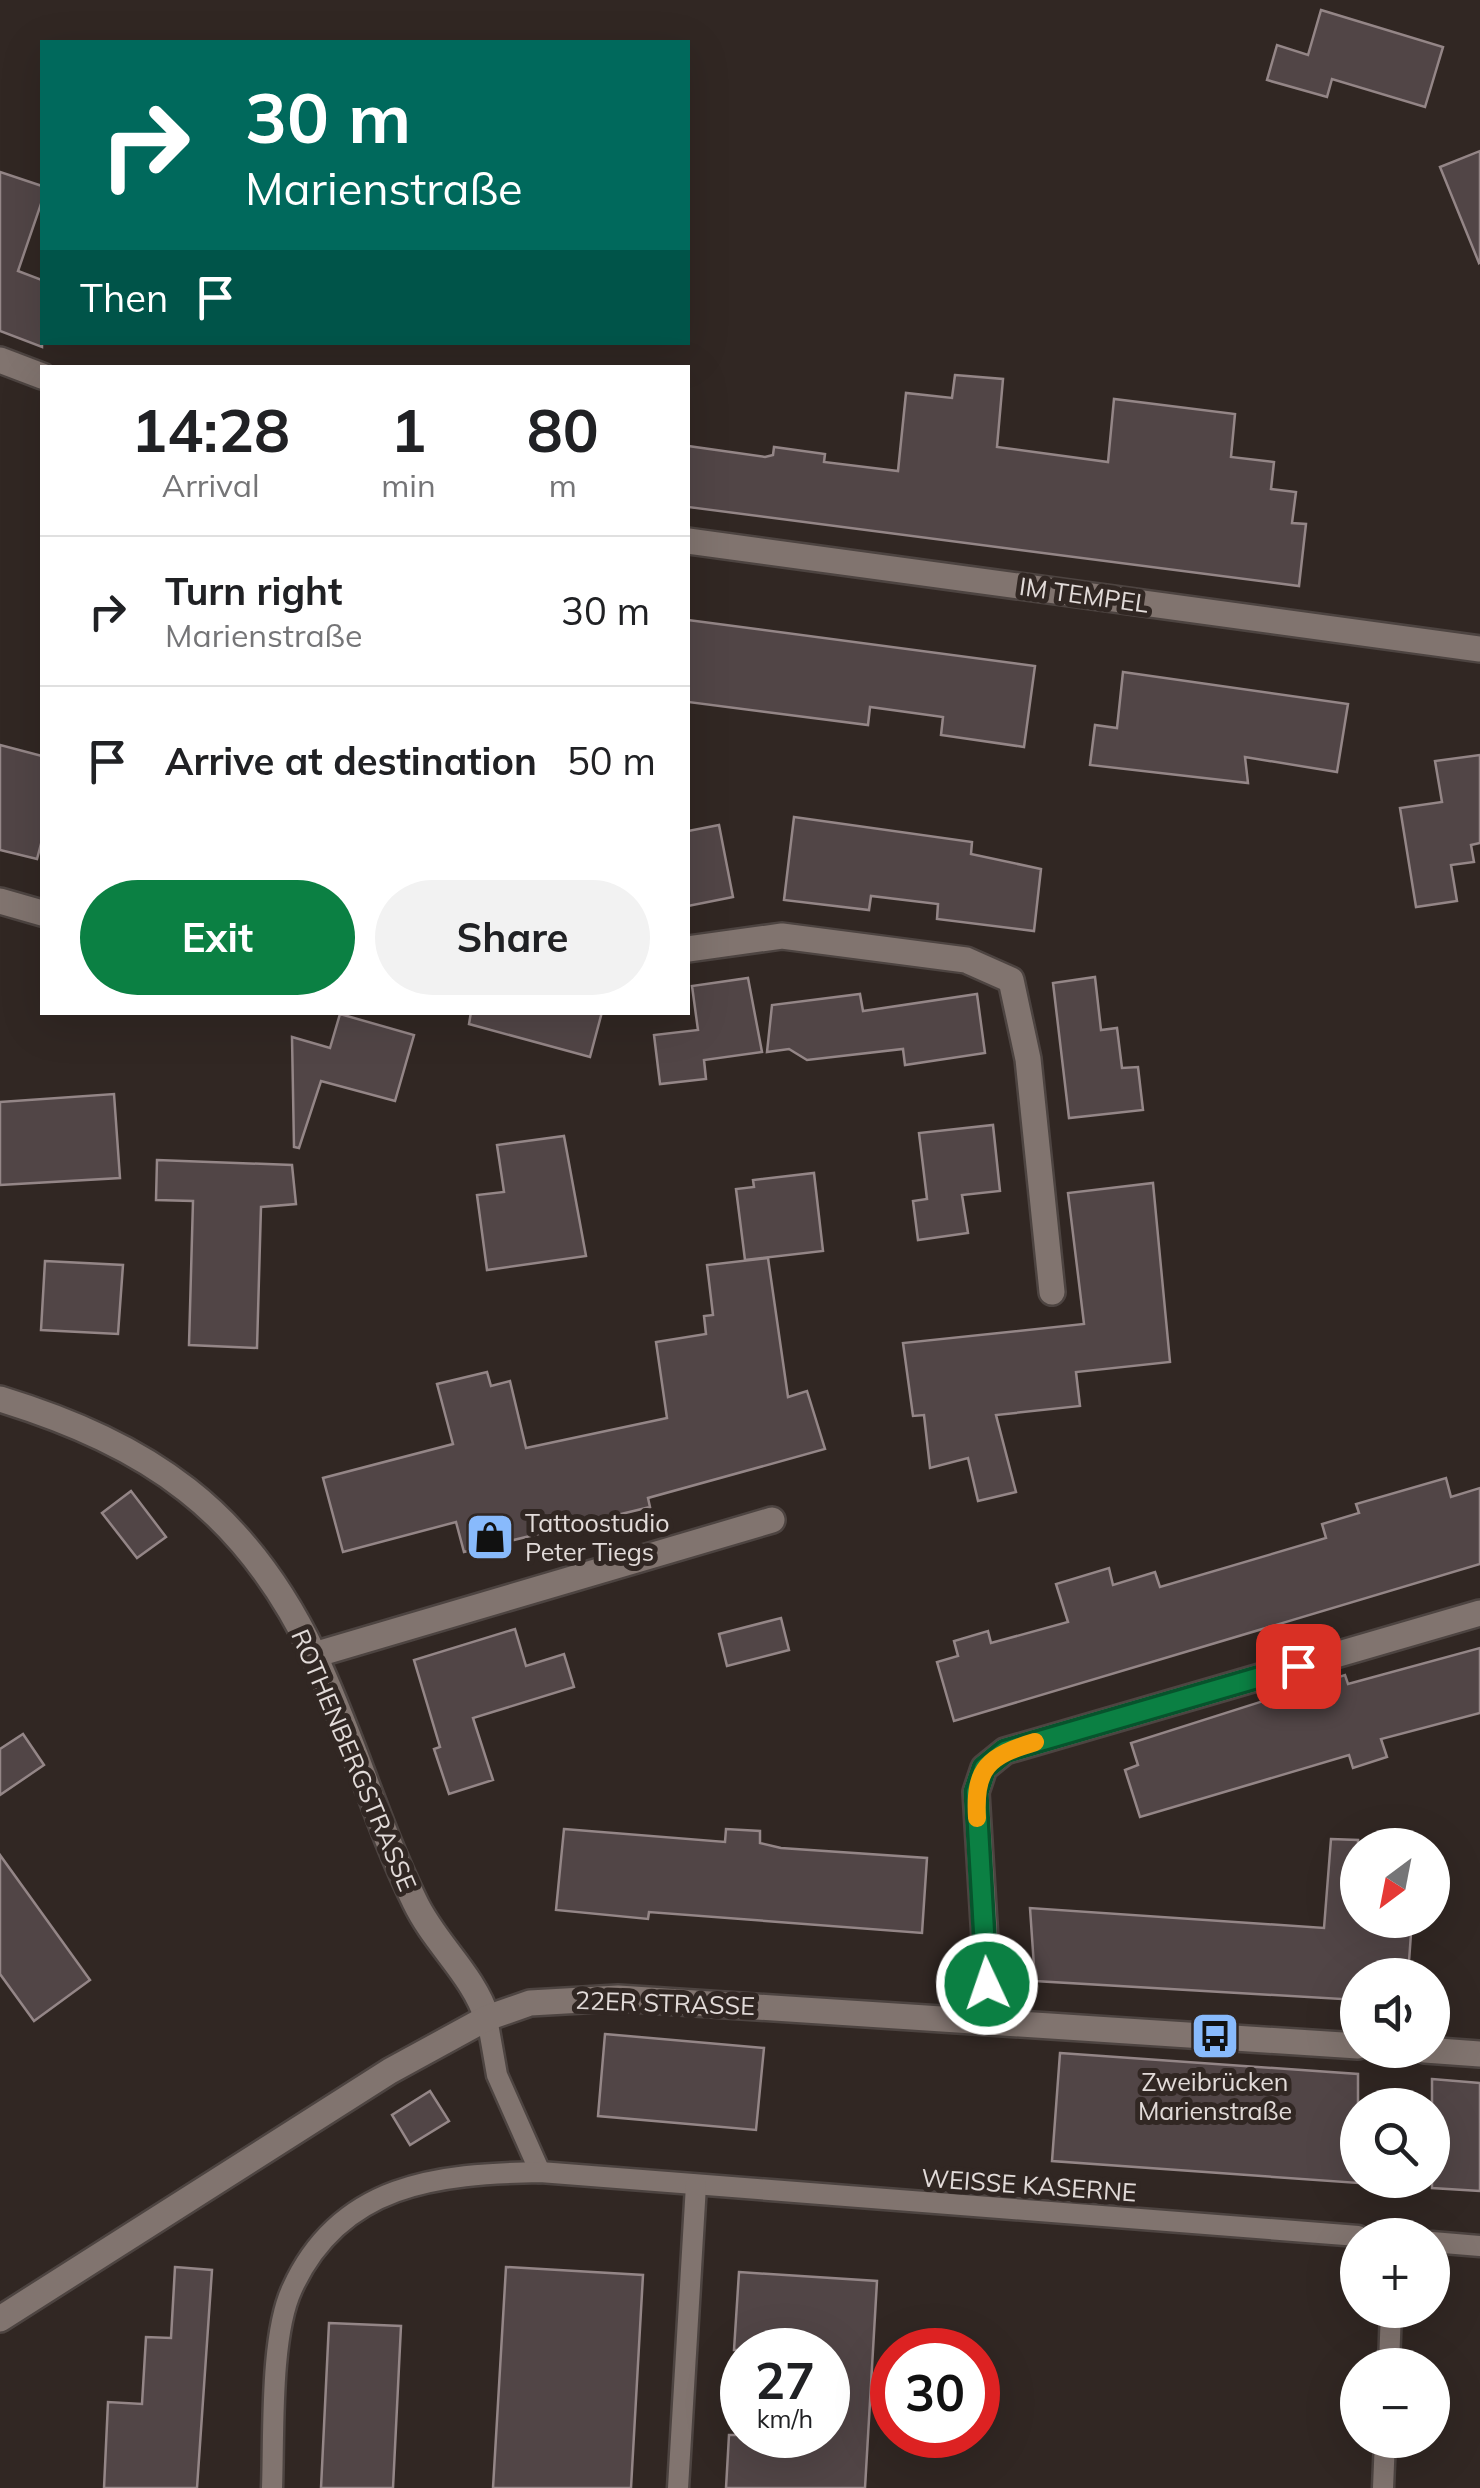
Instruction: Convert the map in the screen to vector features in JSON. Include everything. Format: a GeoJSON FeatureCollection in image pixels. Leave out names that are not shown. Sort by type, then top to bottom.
{"type":"FeatureCollection","features":[{"type":"Feature","properties":{"kind":"street"},"geometry":{"type":"LineString","coordinates":[[0,360],[40,375]]}},
{"type":"Feature","properties":{"kind":"street","name":"IM TEMPEL"},"geometry":{"type":"LineString","coordinates":[[690,541],[1480,650]]}},
{"type":"Feature","properties":{"kind":"street"},"geometry":{"type":"LineString","coordinates":[[0,901],[40,912]]}},
{"type":"Feature","properties":{"kind":"street"},"geometry":{"type":"LineString","coordinates":[[690,949],[782,936],[966,960],[1010,980],[1019,1001],[1028,1060],[1052,1292]]}},
{"type":"Feature","properties":{"kind":"street","name":"ROTHENBERGSTRASSE"},"geometry":{"type":"LineString","coordinates":[[0,1399],[70,1421],[126,1447],[168,1474],[250,1552],[314,1655],[414,1902],[480,1996],[487,2018]]}},
{"type":"Feature","properties":{"kind":"street"},"geometry":{"type":"LineString","coordinates":[[314,1655],[772,1520]]}},
{"type":"Feature","properties":{"kind":"street"},"geometry":{"type":"LineString","coordinates":[[990,2022],[976,1792],[984,1768],[1005,1751],[1480,1613]]}},
{"type":"Feature","properties":{"kind":"street","name":"22ER STRASSE"},"geometry":{"type":"LineString","coordinates":[[0,2318],[390,2070],[487,2018],[530,2003],[604,1998],[1340,2045]]}},
{"type":"Feature","properties":{"kind":"street"},"geometry":{"type":"LineString","coordinates":[[1450,2052],[1480,2054]]}},
{"type":"Feature","properties":{"kind":"lane"},"geometry":{"type":"LineString","coordinates":[[487,2018],[498,2075],[540,2172]]}},
{"type":"Feature","properties":{"kind":"lane","name":"WEISSE KASERNE"},"geometry":{"type":"LineString","coordinates":[[272,2488],[278,2354],[290,2291],[320,2243],[364,2209],[402,2187],[442,2176],[540,2172],[1340,2235]]}},
{"type":"Feature","properties":{"kind":"lane"},"geometry":{"type":"LineString","coordinates":[[678,2488],[696,2185]]}},
{"type":"Feature","properties":{"kind":"lane"},"geometry":{"type":"LineString","coordinates":[[1450,2244],[1480,2246]]}},
{"type":"Feature","properties":{"kind":"lane"},"geometry":{"type":"LineString","coordinates":[[1382,2488],[1384,2458]]}},
{"type":"Feature","properties":{"kind":"building"},"geometry":{"type":"Polygon","coordinates":[[[1321,10],[1443,47],[1425,107],[1332,79],[1327,97],[1267,80],[1277,45],[1308,55],[1321,10]]]}},
{"type":"Feature","properties":{"kind":"building"},"geometry":{"type":"Polygon","coordinates":[[[1480,151],[1480,262],[1479,263],[1440,167],[1480,151]]]}},
{"type":"Feature","properties":{"kind":"building"},"geometry":{"type":"Polygon","coordinates":[[[0,172],[40,185],[40,207],[18,271],[40,279],[42,347],[0,331],[0,172]]]}},
{"type":"Feature","properties":{"kind":"building"},"geometry":{"type":"Polygon","coordinates":[[[955,375],[1003,379],[997,447],[1108,462],[1114,399],[1235,414],[1231,457],[1274,462],[1271,489],[1296,492],[1292,523],[1306,524],[1299,586],[690,507],[690,446],[765,457],[773,455],[774,447],[825,454],[824,462],[898,471],[906,393],[952,398],[955,375]]]}},
{"type":"Feature","properties":{"kind":"building"},"geometry":{"type":"Polygon","coordinates":[[[690,620],[1035,666],[1024,747],[941,735],[943,717],[870,707],[868,725],[690,702],[690,620]]]}},
{"type":"Feature","properties":{"kind":"building"},"geometry":{"type":"Polygon","coordinates":[[[1123,672],[1348,704],[1337,772],[1245,757],[1248,783],[1090,765],[1095,725],[1117,728],[1123,672]]]}},
{"type":"Feature","properties":{"kind":"building"},"geometry":{"type":"Polygon","coordinates":[[[0,745],[40,755],[40,848],[37,859],[0,850],[0,745]]]}},
{"type":"Feature","properties":{"kind":"building"},"geometry":{"type":"Polygon","coordinates":[[[1480,755],[1480,843],[1471,845],[1474,862],[1451,865],[1457,901],[1416,907],[1400,808],[1442,802],[1435,761],[1480,755]]]}},
{"type":"Feature","properties":{"kind":"building"},"geometry":{"type":"Polygon","coordinates":[[[794,817],[972,842],[971,854],[1041,869],[1034,931],[937,919],[938,904],[871,896],[869,910],[784,900],[794,817]]]}},
{"type":"Feature","properties":{"kind":"building"},"geometry":{"type":"Polygon","coordinates":[[[719,825],[733,897],[690,906],[690,831],[719,825]]]}},
{"type":"Feature","properties":{"kind":"building"},"geometry":{"type":"Polygon","coordinates":[[[1095,977],[1101,1030],[1117,1028],[1122,1068],[1138,1067],[1143,1110],[1069,1118],[1053,983],[1095,977]]]}},
{"type":"Feature","properties":{"kind":"building"},"geometry":{"type":"Polygon","coordinates":[[[748,978],[762,1052],[704,1060],[706,1079],[660,1084],[654,1035],[698,1030],[692,986],[748,978]]]}},
{"type":"Feature","properties":{"kind":"building"},"geometry":{"type":"Polygon","coordinates":[[[860,994],[863,1011],[977,994],[985,1053],[905,1065],[903,1049],[807,1060],[789,1049],[767,1052],[772,1005],[860,994]]]}},
{"type":"Feature","properties":{"kind":"building"},"geometry":{"type":"Polygon","coordinates":[[[340,1015],[414,1035],[395,1101],[321,1081],[299,1148],[294,1147],[292,1037],[330,1048],[340,1015]]]}},
{"type":"Feature","properties":{"kind":"building"},"geometry":{"type":"Polygon","coordinates":[[[470,1015],[601,1015],[590,1057],[469,1024],[470,1015]]]}},
{"type":"Feature","properties":{"kind":"building"},"geometry":{"type":"Polygon","coordinates":[[[114,1094],[120,1178],[0,1185],[0,1102],[114,1094]]]}},
{"type":"Feature","properties":{"kind":"building"},"geometry":{"type":"Polygon","coordinates":[[[993,1125],[1000,1191],[962,1195],[968,1233],[918,1240],[913,1201],[927,1199],[919,1133],[993,1125]]]}},
{"type":"Feature","properties":{"kind":"building"},"geometry":{"type":"Polygon","coordinates":[[[564,1136],[586,1256],[487,1270],[477,1195],[504,1192],[497,1145],[564,1136]]]}},
{"type":"Feature","properties":{"kind":"building"},"geometry":{"type":"Polygon","coordinates":[[[157,1160],[292,1165],[296,1204],[261,1207],[257,1348],[189,1345],[193,1201],[156,1200],[157,1160]]]}},
{"type":"Feature","properties":{"kind":"building"},"geometry":{"type":"Polygon","coordinates":[[[814,1173],[823,1251],[745,1260],[736,1189],[754,1187],[753,1180],[814,1173]]]}},
{"type":"Feature","properties":{"kind":"building"},"geometry":{"type":"Polygon","coordinates":[[[1153,1183],[1170,1362],[1076,1372],[1080,1406],[996,1415],[1016,1492],[978,1501],[968,1458],[930,1468],[924,1415],[913,1416],[903,1343],[1084,1324],[1068,1193],[1153,1183]]]}},
{"type":"Feature","properties":{"kind":"building"},"geometry":{"type":"Polygon","coordinates":[[[768,1258],[788,1397],[807,1391],[825,1449],[648,1498],[650,1507],[464,1552],[456,1522],[343,1552],[323,1478],[453,1444],[437,1384],[487,1372],[491,1386],[510,1381],[526,1448],[667,1418],[656,1342],[706,1334],[704,1316],[713,1315],[707,1265],[768,1258]]]}},
{"type":"Feature","properties":{"kind":"building"},"geometry":{"type":"Polygon","coordinates":[[[45,1261],[123,1265],[118,1334],[41,1330],[45,1261]]]}},
{"type":"Feature","properties":{"kind":"building"},"geometry":{"type":"Polygon","coordinates":[[[1446,1478],[1451,1497],[1480,1488],[1480,1564],[954,1721],[937,1662],[958,1656],[954,1641],[988,1631],[991,1643],[1068,1622],[1056,1584],[1109,1568],[1113,1585],[1155,1572],[1160,1587],[1326,1538],[1322,1524],[1359,1513],[1356,1504],[1446,1478]]]}},
{"type":"Feature","properties":{"kind":"building"},"geometry":{"type":"Polygon","coordinates":[[[131,1491],[166,1537],[137,1558],[102,1513],[131,1491]]]}},
{"type":"Feature","properties":{"kind":"building"},"geometry":{"type":"Polygon","coordinates":[[[781,1618],[789,1650],[727,1666],[719,1634],[781,1618]]]}},
{"type":"Feature","properties":{"kind":"building"},"geometry":{"type":"Polygon","coordinates":[[[515,1629],[526,1666],[564,1654],[574,1687],[473,1718],[493,1780],[449,1794],[434,1749],[440,1747],[414,1660],[515,1629]]]}},
{"type":"Feature","properties":{"kind":"building"},"geometry":{"type":"Polygon","coordinates":[[[1480,1648],[1480,1713],[1381,1739],[1387,1757],[1353,1768],[1349,1755],[1140,1817],[1125,1770],[1138,1765],[1131,1743],[1345,1675],[1348,1684],[1480,1648]]]}},
{"type":"Feature","properties":{"kind":"building"},"geometry":{"type":"Polygon","coordinates":[[[23,1734],[44,1765],[0,1795],[0,1749],[23,1734]]]}},
{"type":"Feature","properties":{"kind":"building"},"geometry":{"type":"Polygon","coordinates":[[[564,1829],[725,1842],[726,1829],[760,1831],[760,1843],[781,1848],[927,1858],[922,1933],[649,1912],[648,1919],[556,1910],[564,1829]]]}},
{"type":"Feature","properties":{"kind":"building"},"geometry":{"type":"Polygon","coordinates":[[[1331,1839],[1340,1839],[1340,1938],[1411,1938],[1409,1958],[1340,1958],[1340,1999],[1035,1981],[1030,1908],[1324,1928],[1331,1839]]]}},
{"type":"Feature","properties":{"kind":"building"},"geometry":{"type":"Polygon","coordinates":[[[0,1855],[90,1980],[34,2021],[0,1974],[0,1855]]]}},
{"type":"Feature","properties":{"kind":"building"},"geometry":{"type":"Polygon","coordinates":[[[605,2034],[764,2048],[756,2130],[598,2116],[605,2034]]]}},
{"type":"Feature","properties":{"kind":"building"},"geometry":{"type":"Polygon","coordinates":[[[1060,2053],[1358,2074],[1358,2088],[1340,2088],[1340,2182],[1052,2161],[1060,2053]]]}},
{"type":"Feature","properties":{"kind":"building"},"geometry":{"type":"Polygon","coordinates":[[[1432,2079],[1480,2083],[1480,2191],[1450,2189],[1450,2088],[1432,2088],[1432,2079]]]}},
{"type":"Feature","properties":{"kind":"building"},"geometry":{"type":"Polygon","coordinates":[[[430,2091],[449,2121],[410,2145],[392,2115],[430,2091]]]}},
{"type":"Feature","properties":{"kind":"building"},"geometry":{"type":"Polygon","coordinates":[[[175,2267],[212,2270],[197,2488],[104,2488],[108,2402],[142,2404],[146,2337],[171,2338],[175,2267]]]}},
{"type":"Feature","properties":{"kind":"building"},"geometry":{"type":"Polygon","coordinates":[[[506,2267],[643,2275],[631,2488],[493,2488],[506,2267]]]}},
{"type":"Feature","properties":{"kind":"building"},"geometry":{"type":"Polygon","coordinates":[[[739,2272],[877,2281],[874,2328],[870,2328],[865,2488],[726,2488],[728,2458],[850,2458],[850,2328],[735,2328],[739,2272]]]}},
{"type":"Feature","properties":{"kind":"building"},"geometry":{"type":"Polygon","coordinates":[[[329,2323],[401,2326],[393,2488],[321,2488],[329,2323]]]}},
{"type":"Feature","properties":{"kind":"slow traffic"},"geometry":{"type":"LineString","coordinates":[[977,1818],[976,1792],[984,1768],[1005,1751],[1035,1742]]}},
{"type":"Feature","properties":{"kind":"place","name":"Tattoostudio Peter Tiegs"},"geometry":{"type":"Point","coordinates":[490,1537]}},
{"type":"Feature","properties":{"kind":"place","name":"Zweibrücken Marienstraße"},"geometry":{"type":"Point","coordinates":[1215,2036]}},
{"type":"Feature","properties":{"kind":"route"},"geometry":{"type":"LineString","coordinates":[[987,1984],[976,1792],[984,1768],[1005,1751],[1298,1666]]}}]}
